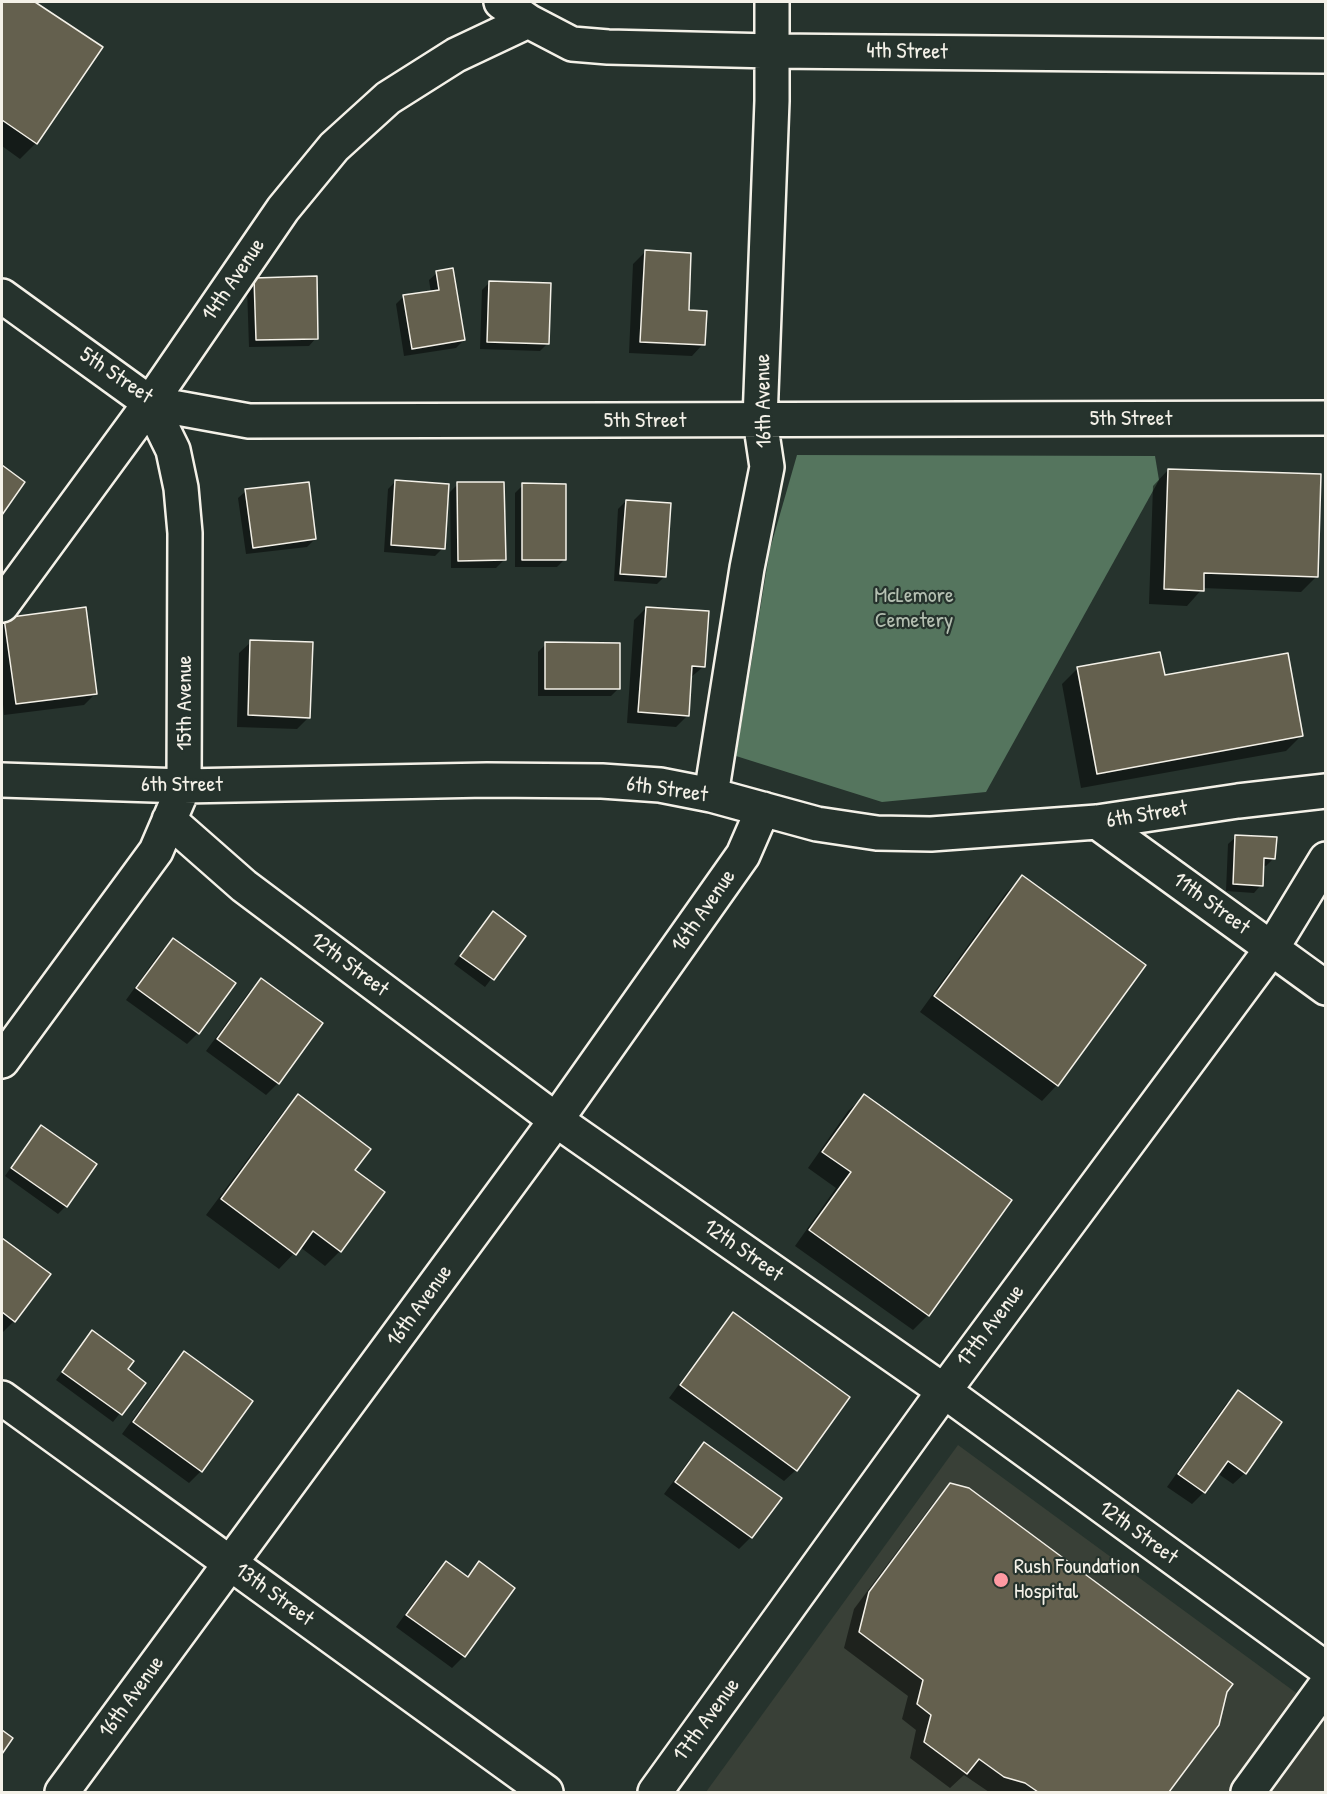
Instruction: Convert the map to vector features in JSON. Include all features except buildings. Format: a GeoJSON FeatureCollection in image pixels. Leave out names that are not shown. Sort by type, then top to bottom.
{"type":"FeatureCollection","features":[{"type":"Feature","properties":{"kind":"street","name":"4th Street"},"geometry":{"type":"LineString","coordinates":[[501,2],[528,21],[572,44],[608,47],[772,51],[1326,56]]}},
{"type":"Feature","properties":{"kind":"street","name":"16th Avenue"},"geometry":{"type":"LineString","coordinates":[[711,795],[747,568],[767,467],[760,420],[772,101],[772,2]]}},
{"type":"Feature","properties":{"kind":"street","name":"14th Avenue"},"geometry":{"type":"LineString","coordinates":[[2,605],[150,403],[283,209],[334,147],[388,98],[456,55],[528,21]]}},
{"type":"Feature","properties":{"kind":"street","name":"5th Street"},"geometry":{"type":"LineString","coordinates":[[2,296],[150,403],[249,421],[1326,418]]}},
{"type":"Feature","properties":{"kind":"street","name":"15th Avenue"},"geometry":{"type":"LineString","coordinates":[[2,1061],[156,851],[184,786],[185,533],[181,488],[173,450],[150,403]]}},
{"type":"Feature","properties":{"kind":"street","name":"6th Street"},"geometry":{"type":"LineString","coordinates":[[2,780],[184,786],[487,780],[602,781],[660,785],[711,795],[817,824],[888,833],[931,834],[1097,822],[1238,801],[1326,791]]}},
{"type":"Feature","properties":{"kind":"street","name":"16th Avenue"},"geometry":{"type":"LineString","coordinates":[[62,1792],[556,1120],[743,855],[763,809]]}},
{"type":"Feature","properties":{"kind":"street","name":"12th Street"},"geometry":{"type":"LineString","coordinates":[[170,820],[244,886],[556,1120],[944,1391],[1326,1669]]}},
{"type":"Feature","properties":{"kind":"street","name":"11th Street"},"geometry":{"type":"LineString","coordinates":[[1097,822],[1326,988]]}},
{"type":"Feature","properties":{"kind":"street","name":"17th Avenue"},"geometry":{"type":"LineString","coordinates":[[655,1792],[944,1391],[1272,948],[1326,859]]}},
{"type":"Feature","properties":{"kind":"street","name":"13th Street"},"geometry":{"type":"LineString","coordinates":[[2,1398],[546,1792]]}},
{"type":"Feature","properties":{"kind":"street"},"geometry":{"type":"LineString","coordinates":[[1248,1792],[1326,1685]]}},
{"type":"Feature","properties":{"kind":"shaded area","name":"Rush Foundation Hospital"},"geometry":{"type":"Polygon","coordinates":[[[958,1445],[1325,1714],[1325,1792],[706,1792],[958,1445]]]}},
{"type":"Feature","properties":{"kind":"green space","name":"McLemore Cemetery"},"geometry":{"type":"Polygon","coordinates":[[[797,455],[1155,456],[1159,480],[986,792],[882,802],[736,756],[770,549],[797,455]]]}},
{"type":"Feature","properties":{"kind":"place","name":"Rush Foundation Hospital"},"geometry":{"type":"Point","coordinates":[1001,1580]}}]}
